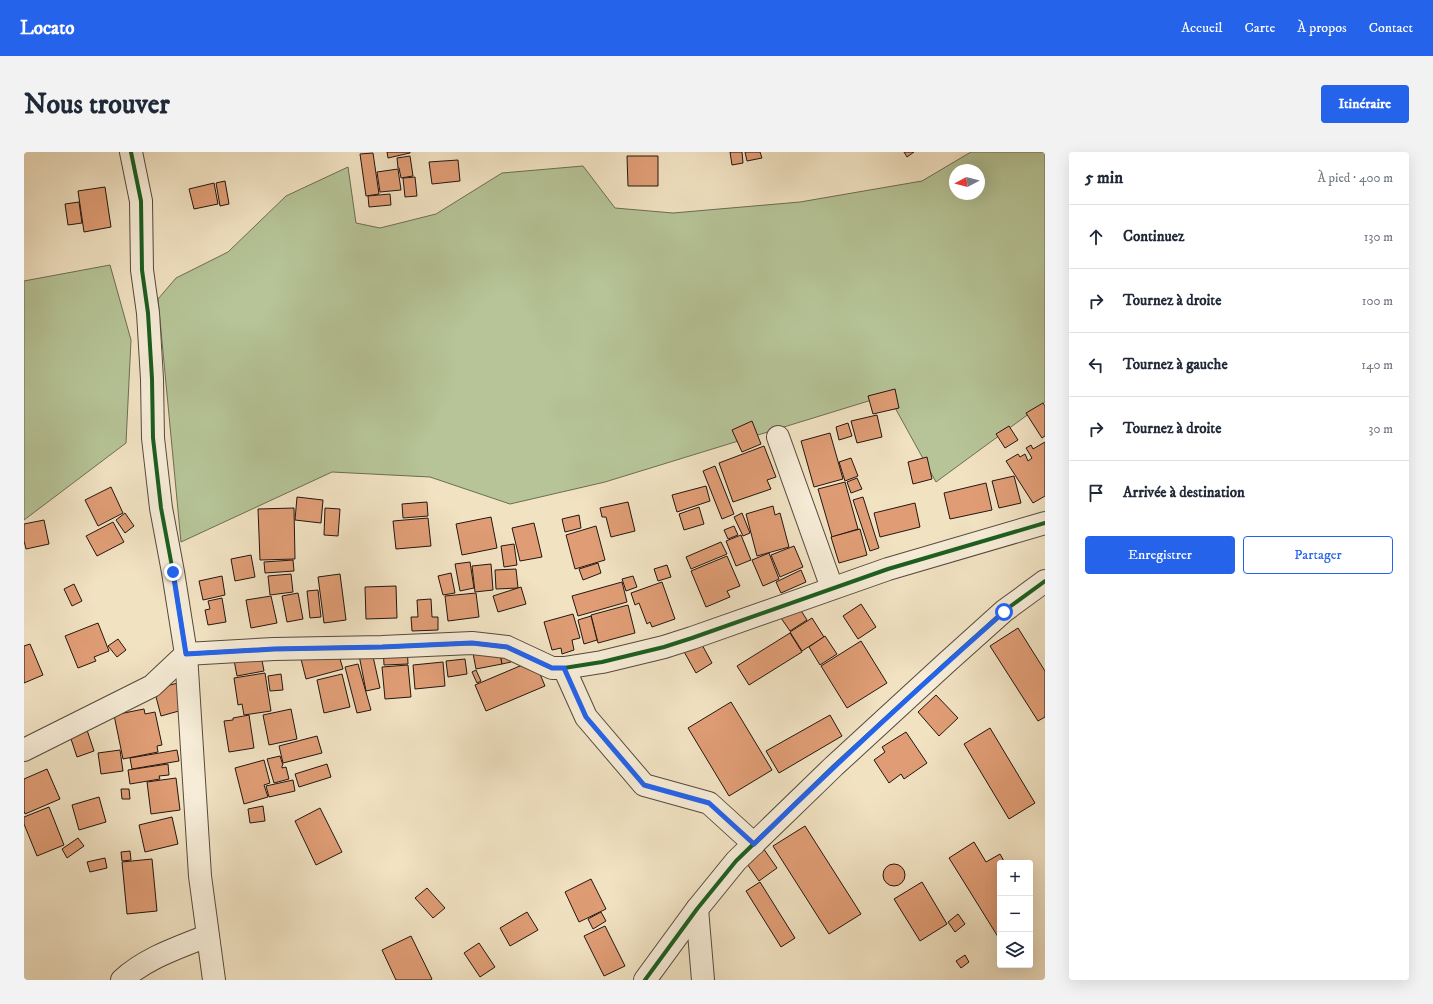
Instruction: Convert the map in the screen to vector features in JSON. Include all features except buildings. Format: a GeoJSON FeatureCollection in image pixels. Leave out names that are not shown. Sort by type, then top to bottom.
{"type":"FeatureCollection","features":[{"type":"Feature","properties":{"kind":"street"},"geometry":{"type":"LineString","coordinates":[[131,152],[141,201],[142,270],[148,313],[152,379],[152,438],[160,508],[173,572],[186,654],[200,876],[214,980]]}},
{"type":"Feature","properties":{"kind":"street"},"geometry":{"type":"LineString","coordinates":[[778,437],[832,588]]}},
{"type":"Feature","properties":{"kind":"street"},"geometry":{"type":"LineString","coordinates":[[24,750],[152,686],[186,654],[274,649],[382,647],[472,643],[507,647],[552,668],[564,668],[602,662],[671,645],[888,569],[1045,523]]}},
{"type":"Feature","properties":{"kind":"street"},"geometry":{"type":"LineString","coordinates":[[645,980],[736,861],[834,766],[945,664],[1004,612],[1045,581]]}},
{"type":"Feature","properties":{"kind":"street"},"geometry":{"type":"LineString","coordinates":[[564,668],[586,717],[644,785],[709,803],[754,844]]}},
{"type":"Feature","properties":{"kind":"street"},"geometry":{"type":"LineString","coordinates":[[698,909],[703,980]]}},
{"type":"Feature","properties":{"kind":"street"},"geometry":{"type":"LineString","coordinates":[[122,980],[133,970],[157,956],[207,936]]}},
{"type":"Feature","properties":{"kind":"green space"},"geometry":{"type":"Polygon","coordinates":[[[971,152],[1045,152],[1045,402],[936,482],[888,395],[605,482],[510,504],[430,477],[332,472],[181,542],[158,299],[176,278],[228,252],[286,196],[348,167],[356,223],[380,228],[436,214],[502,173],[583,166],[615,208],[673,213],[800,202],[922,181],[949,165],[949,200],[985,200],[985,164],[951,164],[971,152]]]}},
{"type":"Feature","properties":{"kind":"green space"},"geometry":{"type":"Polygon","coordinates":[[[110,265],[131,340],[126,443],[24,520],[24,281],[110,265]]]}},
{"type":"Feature","properties":{"kind":"cycle path"},"geometry":{"type":"LineString","coordinates":[[131,152],[141,201],[142,270],[148,313],[152,379],[153,438],[161,508],[186,654],[274,649],[382,647],[472,643],[507,647],[552,668],[564,668],[602,662],[664,647],[888,569],[1045,523]]}},
{"type":"Feature","properties":{"kind":"cycle path"},"geometry":{"type":"LineString","coordinates":[[645,980],[697,909],[736,861],[834,766],[945,664],[1004,611],[1045,581]]}},
{"type":"Feature","properties":{"kind":"route"},"geometry":{"type":"LineString","coordinates":[[173,572],[186,654],[274,649],[382,647],[472,643],[507,647],[552,668],[564,668],[586,717],[644,785],[709,803],[754,844],[834,766],[1004,612]]}}]}
